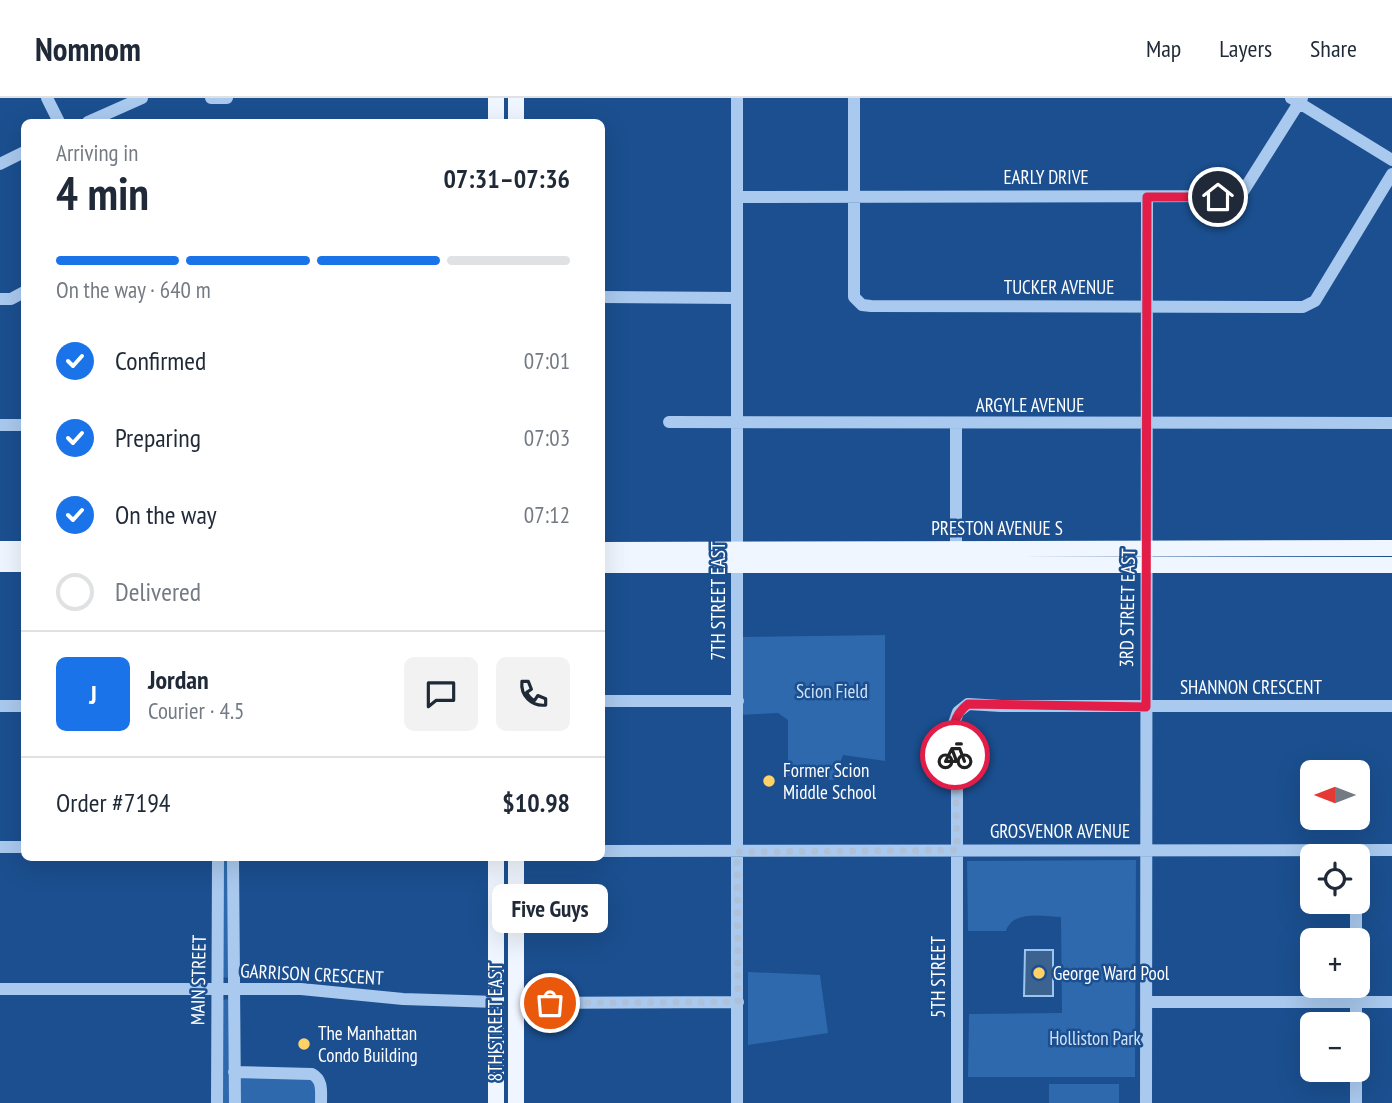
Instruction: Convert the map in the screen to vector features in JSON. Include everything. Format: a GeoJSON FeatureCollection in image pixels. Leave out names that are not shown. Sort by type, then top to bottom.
{"type":"FeatureCollection","features":[{"type":"Feature","properties":{"kind":"main road"},"geometry":{"type":"LineString","coordinates":[[496,98],[496,119]]}},
{"type":"Feature","properties":{"kind":"main road"},"geometry":{"type":"LineString","coordinates":[[516,98],[516,119]]}},
{"type":"Feature","properties":{"kind":"main road","name":"PRESTON AVENUE S"},"geometry":{"type":"LineString","coordinates":[[605,550],[737,557],[1147,557],[1392,548]]}},
{"type":"Feature","properties":{"kind":"main road"},"geometry":{"type":"LineString","coordinates":[[0,549],[21,549]]}},
{"type":"Feature","properties":{"kind":"main road","name":"PRESTON AVENUE S"},"geometry":{"type":"LineString","coordinates":[[605,565],[956,549],[1392,565]]}},
{"type":"Feature","properties":{"kind":"main road"},"geometry":{"type":"LineString","coordinates":[[0,564],[21,564]]}},
{"type":"Feature","properties":{"kind":"main road","name":"8TH STREET EAST"},"geometry":{"type":"LineString","coordinates":[[496,861],[496,1103]]}},
{"type":"Feature","properties":{"kind":"main road","name":"8TH STREET EAST"},"geometry":{"type":"LineString","coordinates":[[516,861],[516,1103]]}},
{"type":"Feature","properties":{"kind":"main road"},"geometry":{"type":"LineString","coordinates":[[496,939],[503,995],[506,1001],[516,1003]]}},
{"type":"Feature","properties":{"kind":"street"},"geometry":{"type":"LineString","coordinates":[[47,98],[57,119]]}},
{"type":"Feature","properties":{"kind":"street"},"geometry":{"type":"LineString","coordinates":[[95,119],[142,98]]}},
{"type":"Feature","properties":{"kind":"street"},"geometry":{"type":"LineString","coordinates":[[211,98],[227,98]]}},
{"type":"Feature","properties":{"kind":"street","name":"7TH STREET EAST"},"geometry":{"type":"LineString","coordinates":[[737,98],[737,1103]]}},
{"type":"Feature","properties":{"kind":"street","name":"TUCKER AVENUE"},"geometry":{"type":"LineString","coordinates":[[854,98],[854,297],[862,305],[1303,307],[1315,301],[1392,174]]}},
{"type":"Feature","properties":{"kind":"street"},"geometry":{"type":"LineString","coordinates":[[1297,100],[1392,160]]}},
{"type":"Feature","properties":{"kind":"street","name":"EARLY DRIVE"},"geometry":{"type":"LineString","coordinates":[[737,197],[1238,196],[1297,100]]}},
{"type":"Feature","properties":{"kind":"street"},"geometry":{"type":"LineString","coordinates":[[0,164],[21,154]]}},
{"type":"Feature","properties":{"kind":"street","name":"3RD STREET EAST"},"geometry":{"type":"LineString","coordinates":[[1146,1103],[1147,197]]}},
{"type":"Feature","properties":{"kind":"street"},"geometry":{"type":"LineString","coordinates":[[0,299],[11,299],[21,294]]}},
{"type":"Feature","properties":{"kind":"street"},"geometry":{"type":"LineString","coordinates":[[605,298],[737,298]]}},
{"type":"Feature","properties":{"kind":"street","name":"ARGYLE AVENUE"},"geometry":{"type":"LineString","coordinates":[[669,422],[1392,423]]}},
{"type":"Feature","properties":{"kind":"street"},"geometry":{"type":"LineString","coordinates":[[956,424],[956,549]]}},
{"type":"Feature","properties":{"kind":"street"},"geometry":{"type":"LineString","coordinates":[[0,425],[21,425]]}},
{"type":"Feature","properties":{"kind":"street"},"geometry":{"type":"LineString","coordinates":[[605,701],[738,701]]}},
{"type":"Feature","properties":{"kind":"street","name":"SHANNON CRESCENT"},"geometry":{"type":"LineString","coordinates":[[957,850],[957,779],[953,726],[958,712],[968,704],[1146,707],[1392,706]]}},
{"type":"Feature","properties":{"kind":"street"},"geometry":{"type":"LineString","coordinates":[[0,706],[21,706]]}},
{"type":"Feature","properties":{"kind":"street"},"geometry":{"type":"LineString","coordinates":[[0,847],[21,847]]}},
{"type":"Feature","properties":{"kind":"street","name":"5TH STREET"},"geometry":{"type":"LineString","coordinates":[[957,850],[957,1103]]}},
{"type":"Feature","properties":{"kind":"street","name":"GROSVENOR AVENUE"},"geometry":{"type":"LineString","coordinates":[[1370,852],[1392,850]]}},
{"type":"Feature","properties":{"kind":"street","name":"GROSVENOR AVENUE"},"geometry":{"type":"LineString","coordinates":[[605,851],[1300,852]]}},
{"type":"Feature","properties":{"kind":"street","name":"MAIN STREET"},"geometry":{"type":"LineString","coordinates":[[217,1103],[218,861]]}},
{"type":"Feature","properties":{"kind":"street","name":"MAIN STREET"},"geometry":{"type":"LineString","coordinates":[[233,861],[235,1103]]}},
{"type":"Feature","properties":{"kind":"street","name":"GARRISON CRESCENT"},"geometry":{"type":"LineString","coordinates":[[0,989],[300,989],[403,999],[496,1003]]}},
{"type":"Feature","properties":{"kind":"street"},"geometry":{"type":"LineString","coordinates":[[1356,998],[1356,1012]]}},
{"type":"Feature","properties":{"kind":"street"},"geometry":{"type":"LineString","coordinates":[[516,1003],[738,1002]]}},
{"type":"Feature","properties":{"kind":"street"},"geometry":{"type":"LineString","coordinates":[[1147,1002],[1392,1002]]}},
{"type":"Feature","properties":{"kind":"street"},"geometry":{"type":"LineString","coordinates":[[234,1072],[312,1074],[318,1077],[321,1084],[321,1103]]}},
{"type":"Feature","properties":{"kind":"street"},"geometry":{"type":"LineString","coordinates":[[1356,1082],[1356,1103]]}},
{"type":"Feature","properties":{"kind":"green space","name":"Scion Field"},"geometry":{"type":"Polygon","coordinates":[[[885,635],[885,761],[843,755],[834,780],[788,776],[788,720],[778,713],[738,715],[737,637],[885,635]]]}},
{"type":"Feature","properties":{"kind":"green space","name":"Holliston Park"},"geometry":{"type":"Polygon","coordinates":[[[1136,860],[1135,1077],[968,1077],[969,1014],[1062,1013],[1061,917],[1022,917],[1010,924],[1006,931],[968,931],[967,861],[1136,860]]]}},
{"type":"Feature","properties":{"kind":"green space"},"geometry":{"type":"Polygon","coordinates":[[[222,861],[229,861],[228,978],[222,977],[222,861]]]}},
{"type":"Feature","properties":{"kind":"green space"},"geometry":{"type":"Polygon","coordinates":[[[748,972],[820,975],[828,1033],[748,1045],[748,972]]]}},
{"type":"Feature","properties":{"kind":"green space"},"geometry":{"type":"Polygon","coordinates":[[[227,999],[229,1103],[222,1103],[223,1000],[227,999]]]}},
{"type":"Feature","properties":{"kind":"green space"},"geometry":{"type":"Polygon","coordinates":[[[234,1072],[312,1074],[321,1103],[235,1103],[234,1072]]]}},
{"type":"Feature","properties":{"kind":"green space"},"geometry":{"type":"Polygon","coordinates":[[[1049,1084],[1119,1084],[1119,1103],[1049,1103],[1049,1084]]]}},
{"type":"Feature","properties":{"kind":"shaded area","name":"George Ward Pool"},"geometry":{"type":"Polygon","coordinates":[[[1025,950],[1053,950],[1053,996],[1024,996],[1025,950]]]}},
{"type":"Feature","properties":{"kind":"way so far"},"geometry":{"type":"LineString","coordinates":[[550,1003],[738,1002],[737,852],[957,850],[955,755]]}},
{"type":"Feature","properties":{"kind":"place","name":"Former Scion Middle School"},"geometry":{"type":"Point","coordinates":[769,781]}},
{"type":"Feature","properties":{"kind":"place","name":"George Ward Pool"},"geometry":{"type":"Point","coordinates":[1039,973]}},
{"type":"Feature","properties":{"kind":"place","name":"Five Guys"},"geometry":{"type":"Point","coordinates":[550,1003]}},
{"type":"Feature","properties":{"kind":"place","name":"The Manhattan Condo Building"},"geometry":{"type":"Point","coordinates":[304,1044]}},
{"type":"Feature","properties":{"kind":"route"},"geometry":{"type":"LineString","coordinates":[[955,755],[953,726],[958,712],[968,704],[1146,707],[1147,197],[1218,197]]}}]}
